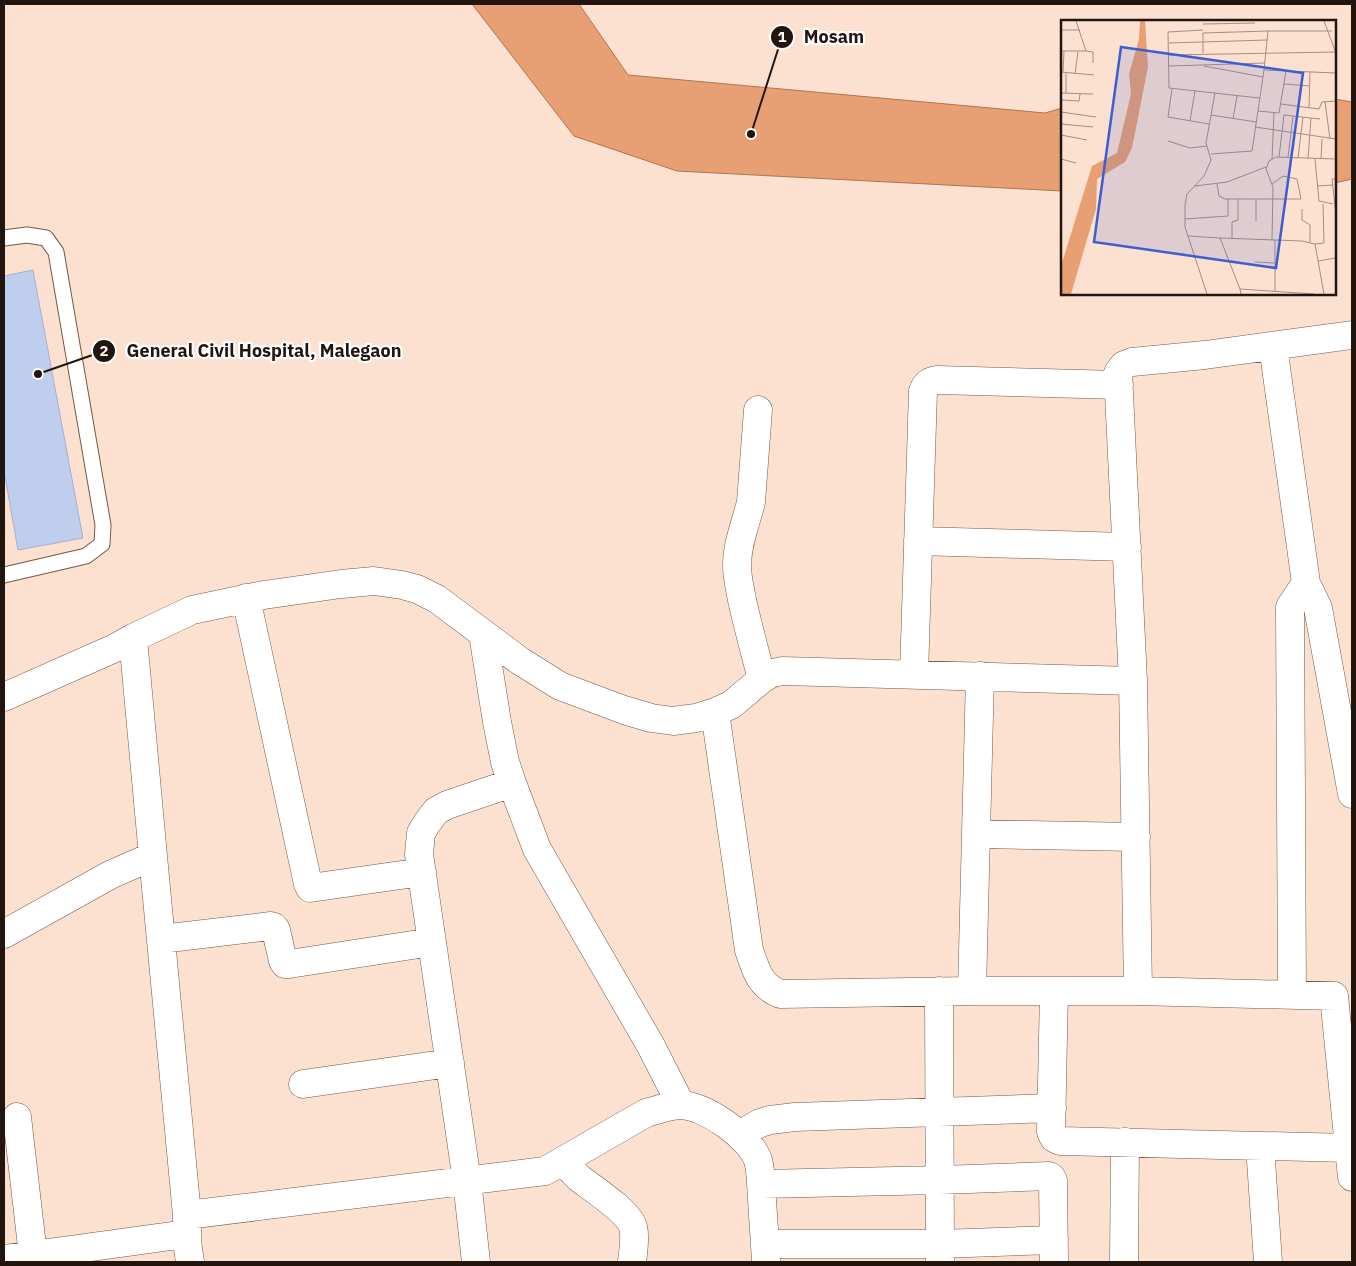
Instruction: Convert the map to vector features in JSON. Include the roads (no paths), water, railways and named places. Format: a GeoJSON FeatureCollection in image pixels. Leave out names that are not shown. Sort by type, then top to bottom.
{"type":"FeatureCollection","features":[{"type":"Feature","properties":{"kind":"street"},"geometry":{"type":"LineString","coordinates":[[1138,991],[1133,681],[1118,373],[1124,365],[1132,362],[1273,346],[1351,342]]}},
{"type":"Feature","properties":{"kind":"street"},"geometry":{"type":"LineString","coordinates":[[1273,346],[1306,584],[1318,608],[1352,794]]}},
{"type":"Feature","properties":{"kind":"street"},"geometry":{"type":"LineString","coordinates":[[914,674],[923,391],[926,385],[931,381],[938,380],[1119,385]]}},
{"type":"Feature","properties":{"kind":"street"},"geometry":{"type":"LineString","coordinates":[[758,410],[750,502],[748,516],[742,532],[737,567],[745,612],[762,679]]}},
{"type":"Feature","properties":{"kind":"street"},"geometry":{"type":"LineString","coordinates":[[918,541],[1127,547]]}},
{"type":"Feature","properties":{"kind":"street"},"geometry":{"type":"LineString","coordinates":[[4,697],[115,648],[192,610],[264,595],[374,581],[418,589],[437,599],[520,661],[560,686],[624,710],[651,718],[673,721],[696,718],[731,705],[772,672],[783,671],[1133,681]]}},
{"type":"Feature","properties":{"kind":"street"},"geometry":{"type":"LineString","coordinates":[[1292,995],[1290,607],[1306,584]]}},
{"type":"Feature","properties":{"kind":"street"},"geometry":{"type":"LineString","coordinates":[[246,598],[310,888],[422,872]]}},
{"type":"Feature","properties":{"kind":"street"},"geometry":{"type":"LineString","coordinates":[[483,634],[505,762],[537,850],[651,1046],[681,1105]]}},
{"type":"Feature","properties":{"kind":"street"},"geometry":{"type":"LineString","coordinates":[[133,638],[188,1239]]}},
{"type":"Feature","properties":{"kind":"street"},"geometry":{"type":"LineString","coordinates":[[972,991],[980,676]]}},
{"type":"Feature","properties":{"kind":"street"},"geometry":{"type":"LineString","coordinates":[[715,712],[749,950],[762,982],[770,990],[780,994],[939,991],[1138,991],[1343,995],[1349,1148],[1352,1177]]}},
{"type":"Feature","properties":{"kind":"street"},"geometry":{"type":"LineString","coordinates":[[476,1262],[467,1180],[419,854],[421,833],[426,823],[436,811],[447,805],[512,783]]}},
{"type":"Feature","properties":{"kind":"street"},"geometry":{"type":"LineString","coordinates":[[976,834],[1136,837]]}},
{"type":"Feature","properties":{"kind":"street"},"geometry":{"type":"LineString","coordinates":[[4,934],[110,875],[153,856]]}},
{"type":"Feature","properties":{"kind":"street"},"geometry":{"type":"LineString","coordinates":[[161,939],[270,926],[276,930],[285,964],[432,942]]}},
{"type":"Feature","properties":{"kind":"street"},"geometry":{"type":"LineString","coordinates":[[939,991],[940,1253]]}},
{"type":"Feature","properties":{"kind":"street"},"geometry":{"type":"LineString","coordinates":[[1054,991],[1051,1132],[1054,1138],[1060,1141],[1349,1148]]}},
{"type":"Feature","properties":{"kind":"street"},"geometry":{"type":"LineString","coordinates":[[302,1084],[450,1063]]}},
{"type":"Feature","properties":{"kind":"street"},"geometry":{"type":"LineString","coordinates":[[188,1239],[467,1180],[545,1171],[646,1113],[681,1105],[698,1109],[720,1119],[746,1141],[758,1159],[766,1253],[1054,1251],[1053,1181],[1049,1176],[761,1184]]}},
{"type":"Feature","properties":{"kind":"street"},"geometry":{"type":"LineString","coordinates":[[739,1135],[760,1123],[781,1118],[1052,1108]]}},
{"type":"Feature","properties":{"kind":"street"},"geometry":{"type":"LineString","coordinates":[[17,1117],[33,1255]]}},
{"type":"Feature","properties":{"kind":"street"},"geometry":{"type":"LineString","coordinates":[[1124,1262],[1125,1142]]}},
{"type":"Feature","properties":{"kind":"street"},"geometry":{"type":"LineString","coordinates":[[1260,1146],[1268,1262]]}},
{"type":"Feature","properties":{"kind":"street"},"geometry":{"type":"LineString","coordinates":[[564,1160],[578,1178],[623,1212],[633,1225],[632,1262]]}},
{"type":"Feature","properties":{"kind":"street"},"geometry":{"type":"LineString","coordinates":[[4,1259],[186,1234],[188,1239]]}},
{"type":"Feature","properties":{"kind":"lane"},"geometry":{"type":"LineString","coordinates":[[4,238],[27,235],[46,238],[56,252],[103,525],[102,544],[86,556],[4,575]]}},
{"type":"Feature","properties":{"kind":"place","name":"Mosam"},"geometry":{"type":"Point","coordinates":[751,134]}},
{"type":"Feature","properties":{"kind":"place","name":"General Civil Hospital, Malegaon"},"geometry":{"type":"Point","coordinates":[38,374]}}]}
